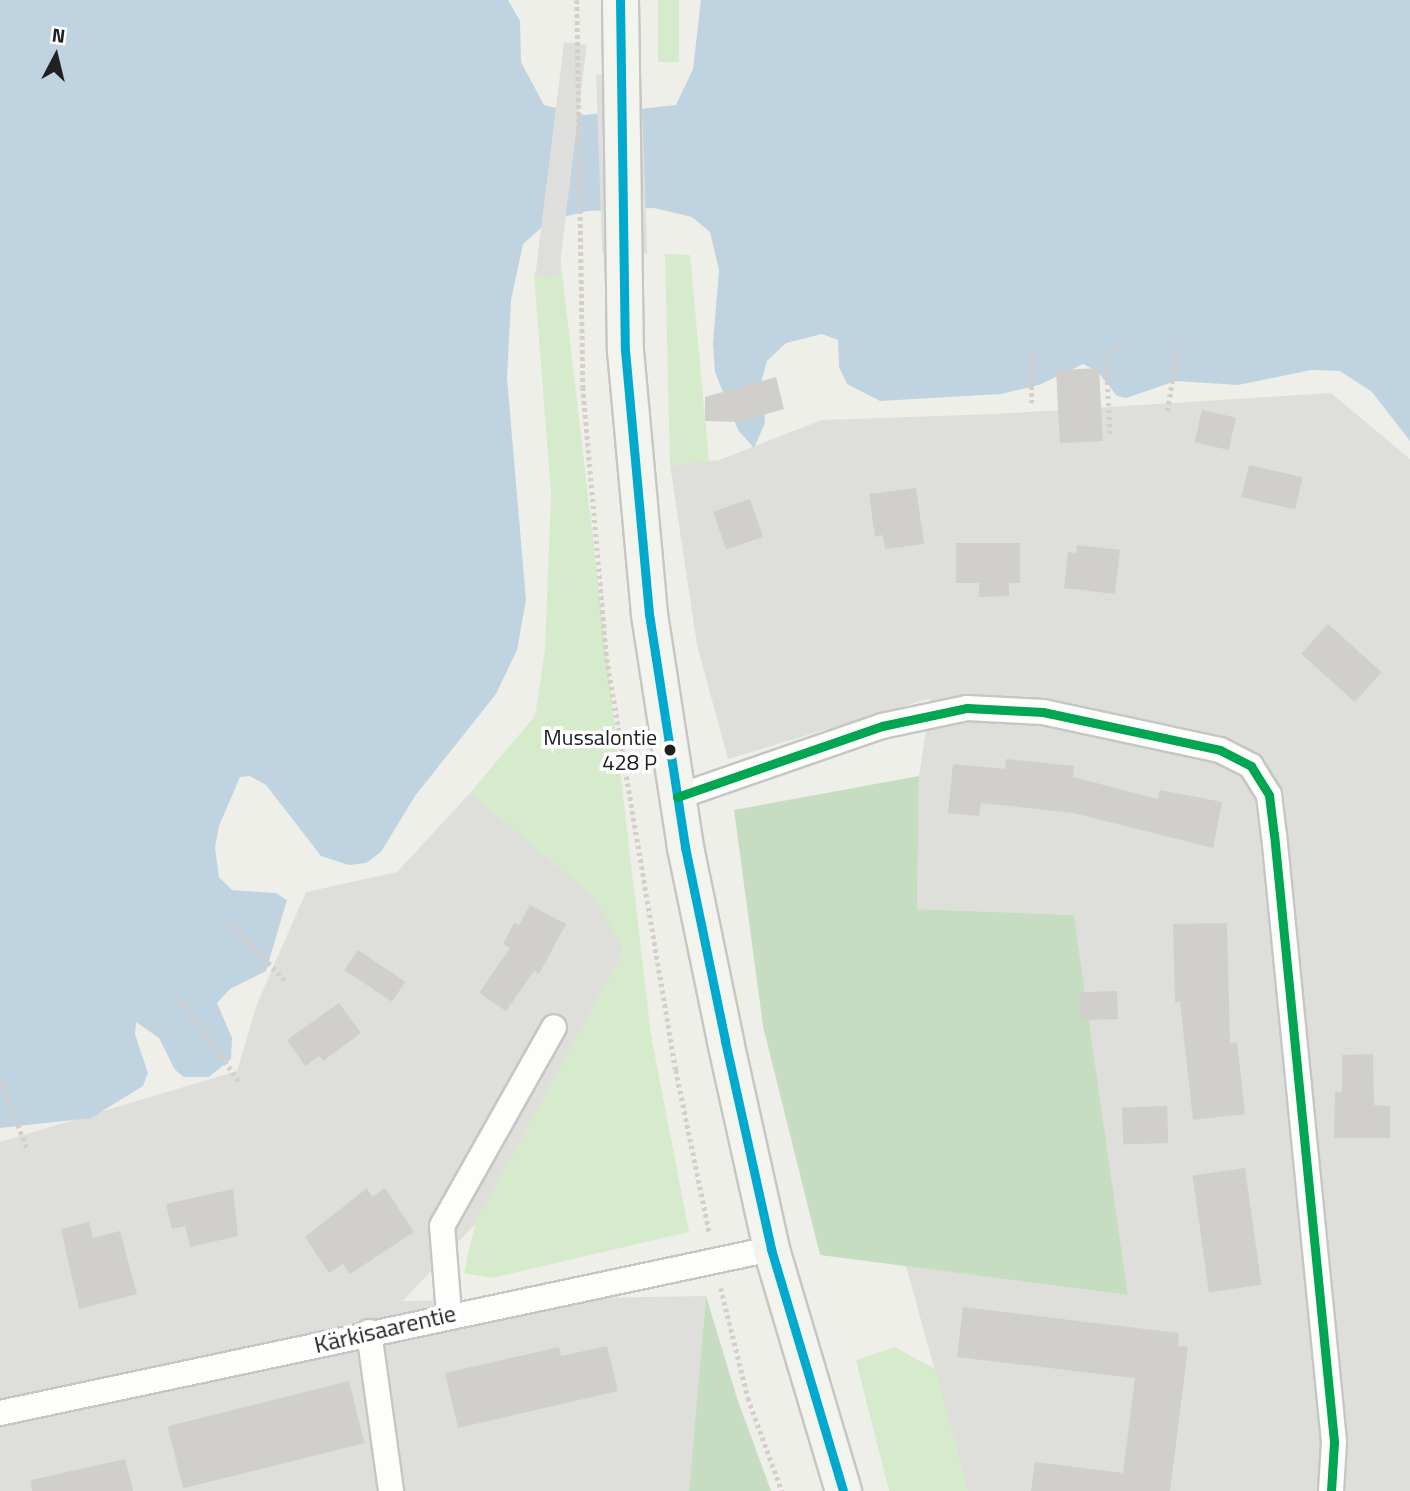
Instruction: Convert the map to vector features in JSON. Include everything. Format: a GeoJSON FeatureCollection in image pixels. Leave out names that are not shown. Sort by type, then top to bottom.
{"type":"FeatureCollection","features":[{"type":"Feature","properties":{"kind":"main road"},"geometry":{"type":"LineString","coordinates":[[621,0],[619,75],[623,256],[632,460],[677,797],[771,1249],[843,1491]]}},
{"type":"Feature","properties":{"kind":"street"},"geometry":{"type":"LineString","coordinates":[[677,797],[882,726],[967,708],[1043,712],[1220,750],[1251,766],[1269,795],[1275,834],[1334,1442],[1331,1491]]}},
{"type":"Feature","properties":{"kind":"street"},"geometry":{"type":"LineString","coordinates":[[449,1314],[442,1226],[554,1027]]}},
{"type":"Feature","properties":{"kind":"street","name":"Kärkisaarentie"},"geometry":{"type":"LineString","coordinates":[[0,1413],[449,1314],[714,1258],[771,1249]]}},
{"type":"Feature","properties":{"kind":"street"},"geometry":{"type":"LineString","coordinates":[[369,1332],[391,1491]]}},
{"type":"Feature","properties":{"kind":"path"},"geometry":{"type":"LineString","coordinates":[[578,0],[579,276],[583,387],[607,659],[676,1070],[714,1258],[748,1398],[782,1491]]}},
{"type":"Feature","properties":{"kind":"path"},"geometry":{"type":"LineString","coordinates":[[1110,434],[1106,364],[1122,340]]}},
{"type":"Feature","properties":{"kind":"path"},"geometry":{"type":"LineString","coordinates":[[1167,411],[1178,346]]}},
{"type":"Feature","properties":{"kind":"path"},"geometry":{"type":"LineString","coordinates":[[1031,351],[1032,403]]}},
{"type":"Feature","properties":{"kind":"path"},"geometry":{"type":"LineString","coordinates":[[230,921],[286,982]]}},
{"type":"Feature","properties":{"kind":"path"},"geometry":{"type":"LineString","coordinates":[[179,999],[239,1081]]}},
{"type":"Feature","properties":{"kind":"path"},"geometry":{"type":"LineString","coordinates":[[0,1079],[27,1148]]}},
{"type":"Feature","properties":{"kind":"shaded area"},"geometry":{"type":"Polygon","coordinates":[[[1331,393],[1410,459],[1410,1491],[968,1491],[906,1266],[1128,1295],[1074,915],[917,909],[919,776],[931,698],[728,759],[697,645],[670,465],[719,460],[822,420],[995,414],[1331,393]]]}},
{"type":"Feature","properties":{"kind":"shaded area"},"geometry":{"type":"Polygon","coordinates":[[[470,793],[596,898],[624,951],[475,1224],[403,1301],[706,1296],[689,1491],[0,1491],[0,1142],[237,1071],[257,1004],[306,892],[397,872],[470,793]]]}},
{"type":"Feature","properties":{"kind":"green space"},"geometry":{"type":"Polygon","coordinates":[[[658,0],[679,0],[679,62],[658,62],[658,0]]]}},
{"type":"Feature","properties":{"kind":"green space"},"geometry":{"type":"Polygon","coordinates":[[[665,254],[690,255],[709,461],[670,465],[665,254]]]}},
{"type":"Feature","properties":{"kind":"green space"},"geometry":{"type":"Polygon","coordinates":[[[560,256],[651,1035],[689,1232],[492,1278],[464,1273],[475,1224],[624,951],[595,898],[470,793],[535,716],[545,650],[551,494],[534,274],[560,256]]]}},
{"type":"Feature","properties":{"kind":"green space"},"geometry":{"type":"Polygon","coordinates":[[[919,776],[917,909],[1074,915],[1128,1295],[820,1255],[763,1026],[734,810],[919,776]]]}},
{"type":"Feature","properties":{"kind":"green space"},"geometry":{"type":"Polygon","coordinates":[[[706,1296],[737,1398],[771,1491],[689,1491],[706,1296]]]}},
{"type":"Feature","properties":{"kind":"green space"},"geometry":{"type":"Polygon","coordinates":[[[895,1347],[935,1369],[968,1491],[889,1491],[856,1360],[895,1347]]]}},
{"type":"Feature","properties":{"kind":"water"},"geometry":{"type":"Polygon","coordinates":[[[0,0],[508,0],[520,21],[521,62],[544,105],[585,115],[676,105],[693,69],[701,0],[1410,0],[1410,441],[1372,392],[1340,371],[1311,370],[1238,385],[1176,381],[1126,398],[1117,396],[1098,372],[1083,364],[1039,385],[1001,394],[880,401],[847,384],[839,367],[838,340],[822,334],[786,343],[767,361],[762,379],[765,423],[754,448],[738,430],[715,372],[713,343],[719,270],[710,232],[692,217],[654,208],[588,211],[550,220],[523,244],[511,300],[507,378],[526,600],[517,650],[496,694],[415,796],[381,852],[366,863],[349,865],[321,856],[266,785],[250,776],[240,777],[219,826],[215,848],[219,877],[232,890],[276,893],[287,900],[266,971],[230,989],[217,1003],[232,1038],[231,1059],[209,1077],[184,1077],[175,1070],[159,1038],[136,1022],[135,1034],[148,1073],[143,1086],[91,1118],[0,1128],[0,0]]]}},
{"type":"Feature","properties":{"kind":"pier"},"geometry":{"type":"Polygon","coordinates":[[[564,42],[587,45],[558,278],[535,275],[564,42]]]}},
{"type":"Feature","properties":{"kind":"pier"},"geometry":{"type":"Polygon","coordinates":[[[641,73],[647,253],[602,254],[596,75],[641,73]]]}},
{"type":"Feature","properties":{"kind":"building"},"geometry":{"type":"Polygon","coordinates":[[[1099,368],[1103,441],[1060,443],[1056,370],[1099,368]]]}},
{"type":"Feature","properties":{"kind":"building"},"geometry":{"type":"Polygon","coordinates":[[[776,377],[784,409],[739,422],[705,421],[705,397],[776,377]]]}},
{"type":"Feature","properties":{"kind":"building"},"geometry":{"type":"Polygon","coordinates":[[[1202,410],[1236,418],[1229,450],[1195,442],[1202,410]]]}},
{"type":"Feature","properties":{"kind":"building"},"geometry":{"type":"Polygon","coordinates":[[[1249,465],[1303,477],[1295,510],[1242,497],[1249,465]]]}},
{"type":"Feature","properties":{"kind":"building"},"geometry":{"type":"Polygon","coordinates":[[[916,488],[924,544],[885,549],[883,535],[875,537],[869,494],[916,488]]]}},
{"type":"Feature","properties":{"kind":"building"},"geometry":{"type":"Polygon","coordinates":[[[750,499],[763,537],[726,550],[713,512],[750,499]]]}},
{"type":"Feature","properties":{"kind":"building"},"geometry":{"type":"Polygon","coordinates":[[[956,543],[1020,543],[1020,583],[1009,583],[1009,596],[979,597],[979,583],[956,583],[956,543]]]}},
{"type":"Feature","properties":{"kind":"building"},"geometry":{"type":"Polygon","coordinates":[[[1077,545],[1120,550],[1115,594],[1064,588],[1068,552],[1076,553],[1077,545]]]}},
{"type":"Feature","properties":{"kind":"building"},"geometry":{"type":"Polygon","coordinates":[[[1328,624],[1382,672],[1355,702],[1301,654],[1328,624]]]}},
{"type":"Feature","properties":{"kind":"building"},"geometry":{"type":"Polygon","coordinates":[[[1006,759],[1074,766],[1073,777],[1158,799],[1160,790],[1222,802],[1213,848],[1073,813],[981,803],[979,816],[948,813],[953,764],[1005,769],[1006,759]]]}},
{"type":"Feature","properties":{"kind":"building"},"geometry":{"type":"Polygon","coordinates":[[[530,905],[566,924],[539,974],[534,971],[506,1011],[479,993],[510,948],[503,944],[514,923],[519,925],[530,905]]]}},
{"type":"Feature","properties":{"kind":"building"},"geometry":{"type":"Polygon","coordinates":[[[1227,923],[1230,1043],[1237,1042],[1245,1114],[1193,1120],[1180,1002],[1175,1002],[1173,924],[1227,923]]]}},
{"type":"Feature","properties":{"kind":"building"},"geometry":{"type":"Polygon","coordinates":[[[358,950],[405,982],[392,1002],[345,970],[358,950]]]}},
{"type":"Feature","properties":{"kind":"building"},"geometry":{"type":"Polygon","coordinates":[[[1117,991],[1118,1019],[1081,1020],[1080,992],[1117,991]]]}},
{"type":"Feature","properties":{"kind":"building"},"geometry":{"type":"Polygon","coordinates":[[[339,1003],[361,1033],[323,1061],[319,1056],[305,1066],[287,1040],[339,1003]]]}},
{"type":"Feature","properties":{"kind":"building"},"geometry":{"type":"Polygon","coordinates":[[[1373,1054],[1374,1105],[1390,1106],[1390,1138],[1334,1138],[1335,1092],[1342,1092],[1342,1055],[1373,1054]]]}},
{"type":"Feature","properties":{"kind":"building"},"geometry":{"type":"Polygon","coordinates":[[[1167,1106],[1168,1143],[1123,1145],[1122,1108],[1167,1106]]]}},
{"type":"Feature","properties":{"kind":"building"},"geometry":{"type":"Polygon","coordinates":[[[1245,1168],[1261,1285],[1209,1292],[1193,1175],[1245,1168]]]}},
{"type":"Feature","properties":{"kind":"building"},"geometry":{"type":"Polygon","coordinates":[[[367,1188],[372,1197],[385,1188],[414,1232],[350,1274],[343,1264],[329,1273],[305,1237],[367,1188]]]}},
{"type":"Feature","properties":{"kind":"building"},"geometry":{"type":"Polygon","coordinates":[[[233,1189],[238,1236],[190,1247],[185,1226],[172,1229],[166,1204],[233,1189]]]}},
{"type":"Feature","properties":{"kind":"building"},"geometry":{"type":"Polygon","coordinates":[[[89,1222],[93,1238],[120,1231],[137,1294],[79,1309],[61,1229],[89,1222]]]}},
{"type":"Feature","properties":{"kind":"building"},"geometry":{"type":"Polygon","coordinates":[[[963,1307],[1179,1333],[1178,1346],[1188,1347],[1170,1491],[1031,1491],[1035,1462],[1123,1473],[1135,1378],[957,1357],[963,1307]]]}},
{"type":"Feature","properties":{"kind":"building"},"geometry":{"type":"Polygon","coordinates":[[[607,1346],[618,1391],[458,1428],[445,1373],[559,1347],[561,1356],[607,1346]]]}},
{"type":"Feature","properties":{"kind":"building"},"geometry":{"type":"Polygon","coordinates":[[[349,1381],[364,1443],[183,1488],[168,1426],[349,1381]]]}},
{"type":"Feature","properties":{"kind":"building"},"geometry":{"type":"Polygon","coordinates":[[[125,1459],[133,1491],[32,1491],[31,1480],[125,1459]]]}},
{"type":"Feature","properties":{"kind":"transit line"},"geometry":{"type":"LineString","coordinates":[[620,0],[625,350],[649,614],[685,847],[771,1249],[843,1491]]}},
{"type":"Feature","properties":{"kind":"transit line"},"geometry":{"type":"LineString","coordinates":[[677,797],[882,726],[967,708],[1043,712],[1220,750],[1251,766],[1269,795],[1274,834],[1334,1442],[1331,1491]]}},
{"type":"Feature","properties":{"kind":"place","name":"Mussalontie 428 P"},"geometry":{"type":"Point","coordinates":[670,750]}}]}
